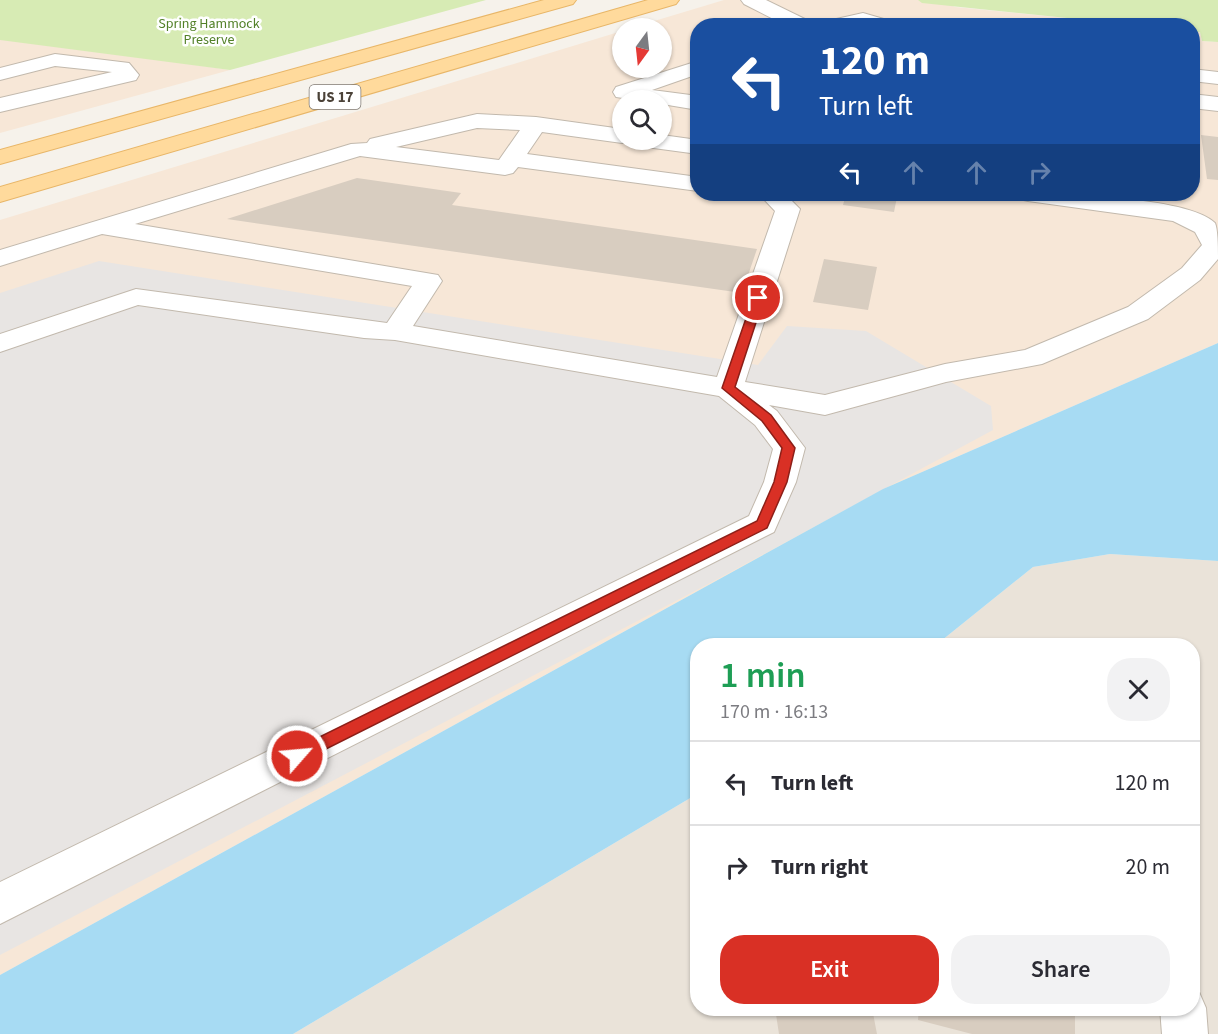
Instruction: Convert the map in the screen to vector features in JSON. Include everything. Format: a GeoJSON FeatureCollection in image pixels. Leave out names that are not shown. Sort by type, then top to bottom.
{"type":"FeatureCollection","features":[{"type":"Feature","properties":{"kind":"main road","name":"US 17"},"geometry":{"type":"LineString","coordinates":[[0,158],[566,0]]}},
{"type":"Feature","properties":{"kind":"main road","name":"US 17"},"geometry":{"type":"LineString","coordinates":[[4,195],[669,0]]}},
{"type":"Feature","properties":{"kind":"street"},"geometry":{"type":"LineString","coordinates":[[751,0],[788,18]]}},
{"type":"Feature","properties":{"kind":"street"},"geometry":{"type":"LineString","coordinates":[[0,74],[56,60],[122,67],[128,75],[0,105]]}},
{"type":"Feature","properties":{"kind":"street"},"geometry":{"type":"LineString","coordinates":[[690,70],[624,92],[690,102]]}},
{"type":"Feature","properties":{"kind":"street"},"geometry":{"type":"LineString","coordinates":[[1200,76],[1218,78]]}},
{"type":"Feature","properties":{"kind":"street"},"geometry":{"type":"LineString","coordinates":[[1200,102],[1218,104]]}},
{"type":"Feature","properties":{"kind":"street"},"geometry":{"type":"LineString","coordinates":[[2,256],[359,149],[477,121],[536,124],[612,135]]}},
{"type":"Feature","properties":{"kind":"street"},"geometry":{"type":"LineString","coordinates":[[359,149],[505,168],[536,124]]}},
{"type":"Feature","properties":{"kind":"street"},"geometry":{"type":"LineString","coordinates":[[672,144],[690,146]]}},
{"type":"Feature","properties":{"kind":"street"},"geometry":{"type":"LineString","coordinates":[[512,159],[690,183]]}},
{"type":"Feature","properties":{"kind":"street"},"geometry":{"type":"LineString","coordinates":[[728,388],[788,209],[779,201]]}},
{"type":"Feature","properties":{"kind":"street"},"geometry":{"type":"LineString","coordinates":[[0,343],[136,297],[364,330],[395,332],[825,405],[945,373],[1032,358],[1138,313],[1191,274],[1215,246],[1205,227],[1179,214],[1081,201]]}},
{"type":"Feature","properties":{"kind":"street"},"geometry":{"type":"LineString","coordinates":[[101,226],[429,281],[395,332]]}},
{"type":"Feature","properties":{"kind":"street"},"geometry":{"type":"LineString","coordinates":[[0,904],[762,524],[780,482],[789,448],[766,418],[728,388]]}},
{"type":"Feature","properties":{"kind":"street"},"geometry":{"type":"LineString","coordinates":[[1184,1016],[1185,1034]]}},
{"type":"Feature","properties":{"kind":"shaded area"},"geometry":{"type":"Polygon","coordinates":[[[724,0],[940,0],[955,7],[1065,18],[690,18],[690,201],[1200,201],[1200,32],[1202,41],[1218,42],[1218,343],[883,489],[0,975],[0,220],[612,34],[612,78],[672,78],[672,18],[664,18],[724,0]]]}},
{"type":"Feature","properties":{"kind":"shaded area"},"geometry":{"type":"Polygon","coordinates":[[[0,36],[230,70],[0,133],[0,36]]]}},
{"type":"Feature","properties":{"kind":"shaded area"},"geometry":{"type":"Polygon","coordinates":[[[99,261],[758,365],[787,326],[866,331],[991,406],[993,430],[710,583],[0,955],[0,293],[99,261]]]}},
{"type":"Feature","properties":{"kind":"shaded area"},"geometry":{"type":"Polygon","coordinates":[[[1110,554],[1218,561],[1218,1034],[293,1034],[690,798],[690,1016],[1200,1016],[1200,638],[945,638],[1033,567],[1110,554]]]}},
{"type":"Feature","properties":{"kind":"green space","name":"Spring Hammock Preserve"},"geometry":{"type":"Polygon","coordinates":[[[0,0],[486,0],[230,70],[0,40],[0,0]]]}},
{"type":"Feature","properties":{"kind":"green space"},"geometry":{"type":"Polygon","coordinates":[[[918,0],[1218,0],[1218,42],[1202,41],[1200,18],[1067,18],[922,3],[918,0]]]}},
{"type":"Feature","properties":{"kind":"water"},"geometry":{"type":"Polygon","coordinates":[[[1218,343],[1218,561],[1110,554],[1033,567],[945,638],[690,638],[690,798],[293,1034],[0,1034],[0,975],[883,489],[1218,343]]]}},
{"type":"Feature","properties":{"kind":"building"},"geometry":{"type":"Polygon","coordinates":[[[1201,135],[1218,137],[1218,180],[1207,179],[1201,135]]]}},
{"type":"Feature","properties":{"kind":"building"},"geometry":{"type":"Polygon","coordinates":[[[357,178],[461,193],[452,205],[757,249],[742,293],[227,219],[357,178]]]}},
{"type":"Feature","properties":{"kind":"building"},"geometry":{"type":"Polygon","coordinates":[[[844,201],[896,201],[894,212],[843,205],[844,201]]]}},
{"type":"Feature","properties":{"kind":"building"},"geometry":{"type":"Polygon","coordinates":[[[824,259],[877,267],[868,310],[813,302],[824,259]]]}},
{"type":"Feature","properties":{"kind":"building"},"geometry":{"type":"Polygon","coordinates":[[[776,1016],[874,1016],[877,1034],[779,1034],[776,1016]]]}},
{"type":"Feature","properties":{"kind":"building"},"geometry":{"type":"Polygon","coordinates":[[[918,1016],[1075,1016],[1075,1034],[972,1034],[918,1020],[918,1016]]]}},
{"type":"Feature","properties":{"kind":"route"},"geometry":{"type":"LineString","coordinates":[[297,756],[762,524],[780,482],[789,448],[766,418],[728,388],[758,298]]}}]}
